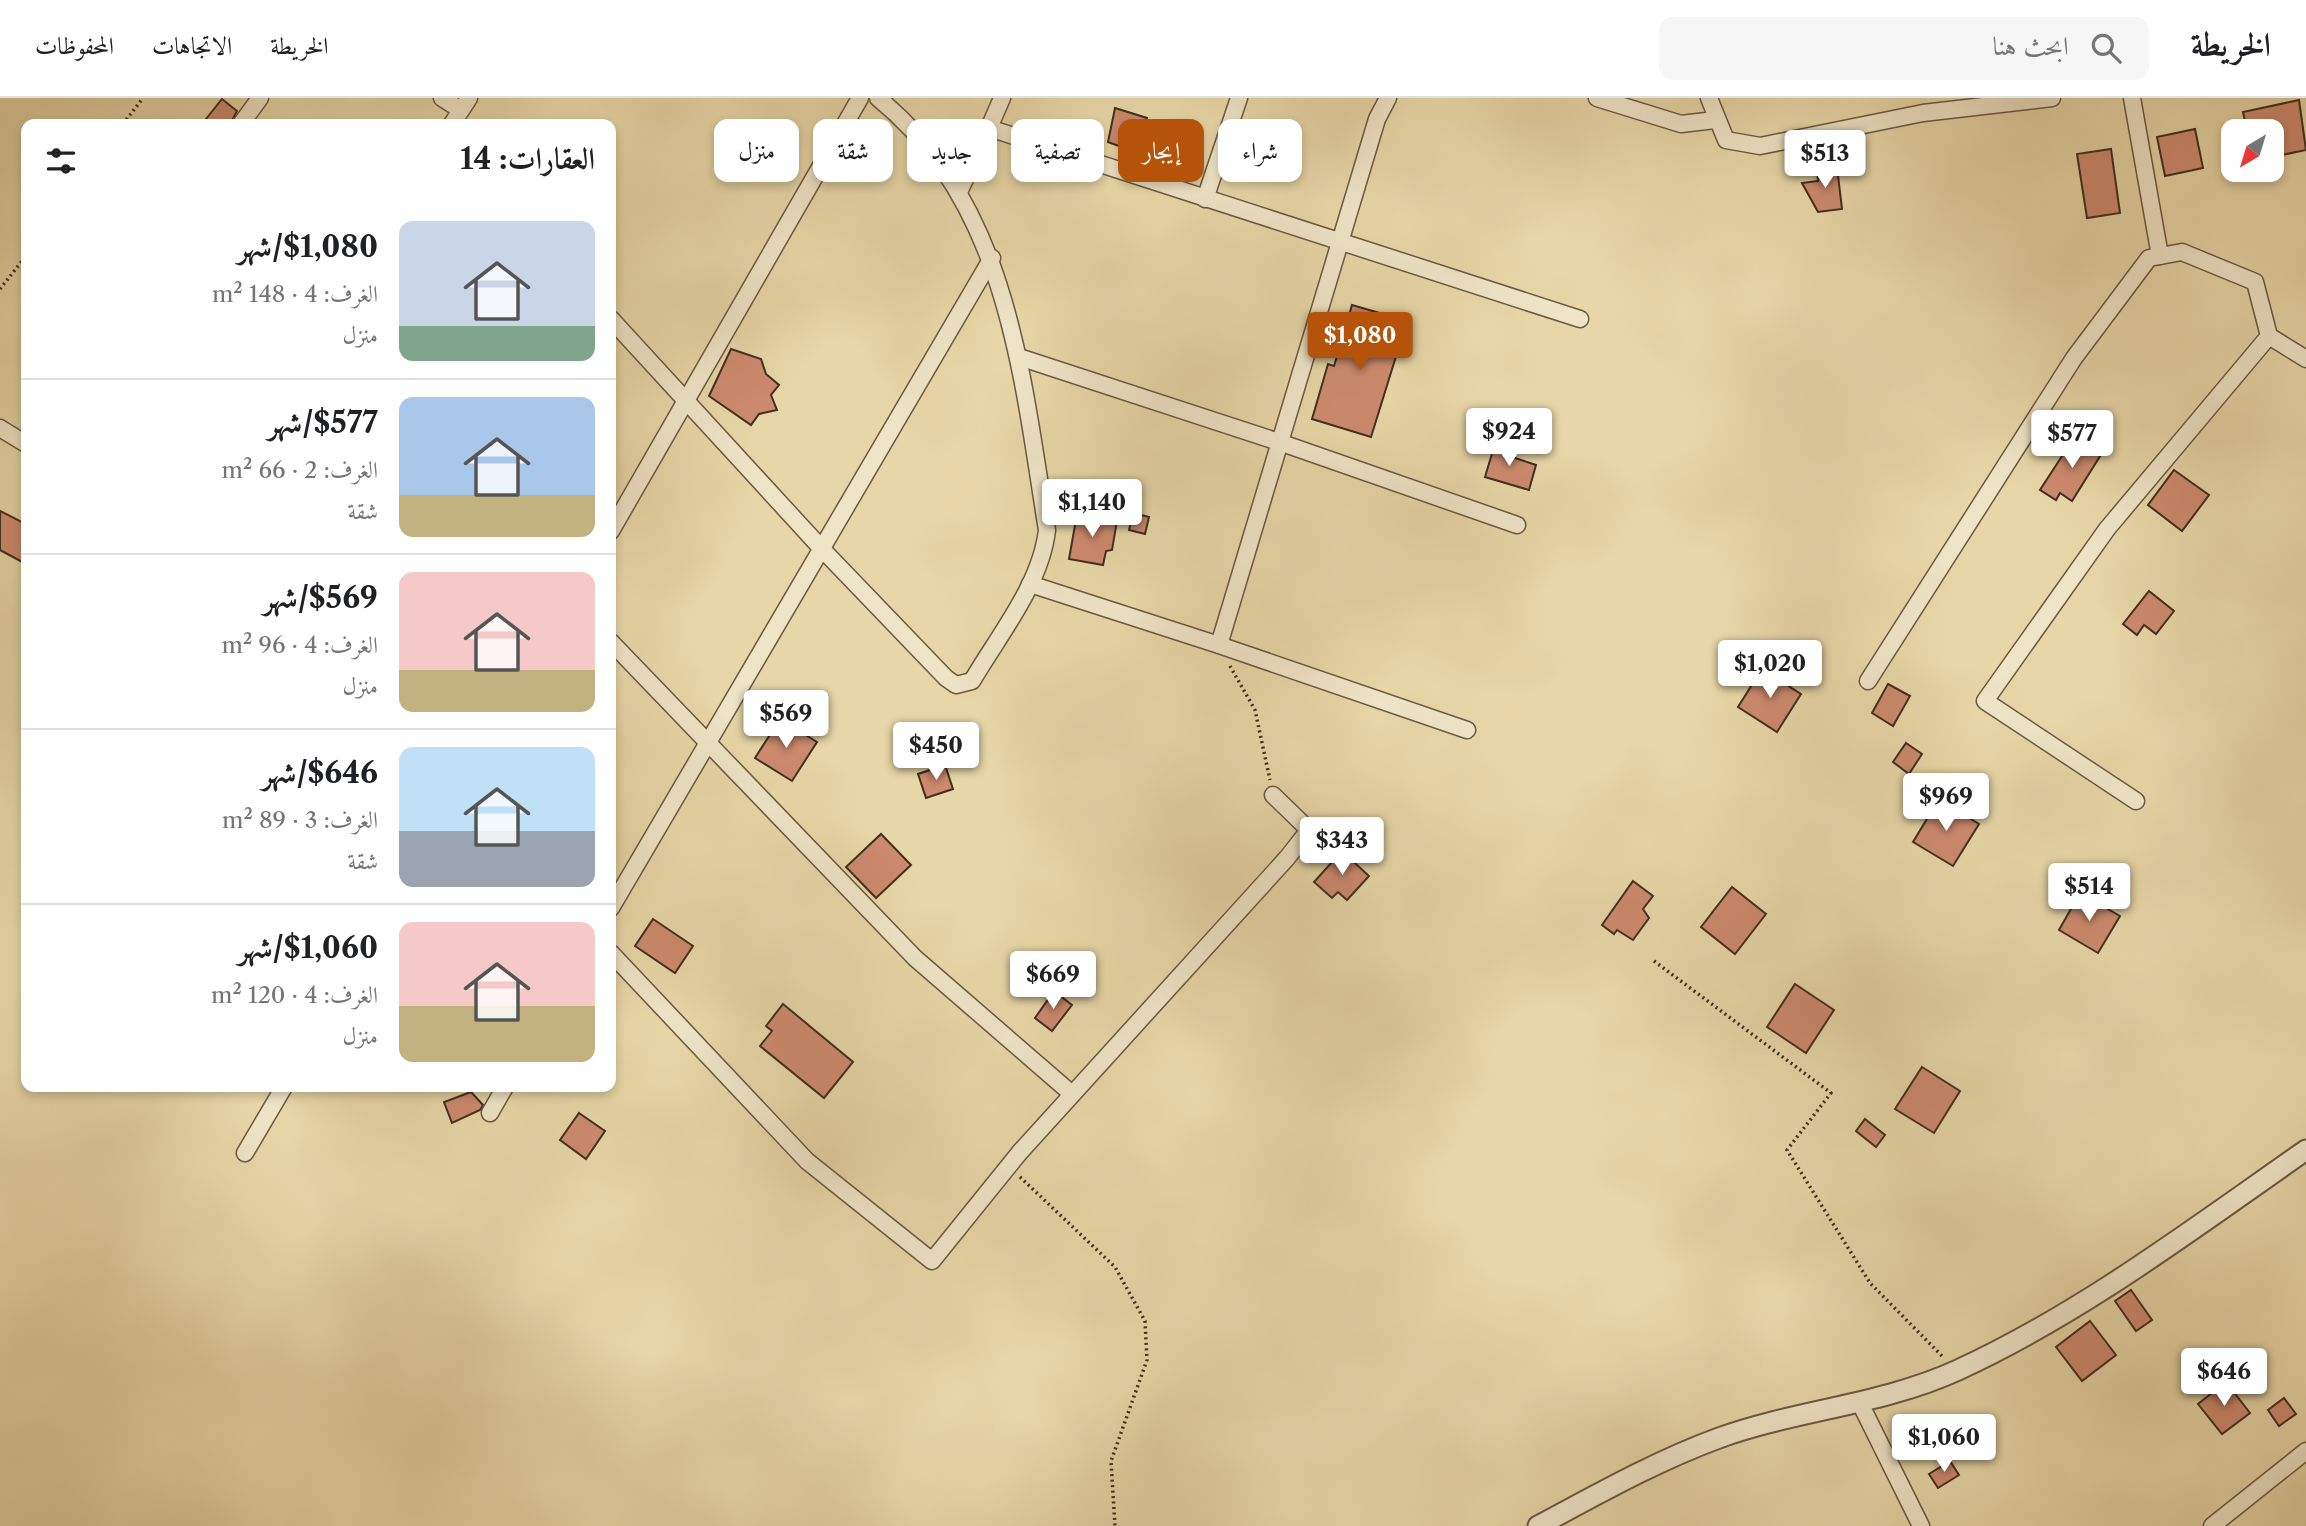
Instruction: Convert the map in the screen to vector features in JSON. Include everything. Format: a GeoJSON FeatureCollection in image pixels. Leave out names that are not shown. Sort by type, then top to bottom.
{"type":"FeatureCollection","features":[{"type":"Feature","properties":{"kind":"street"},"geometry":{"type":"LineString","coordinates":[[245,119],[260,98]]}},
{"type":"Feature","properties":{"kind":"street"},"geometry":{"type":"LineString","coordinates":[[442,98],[460,111]]}},
{"type":"Feature","properties":{"kind":"street"},"geometry":{"type":"LineString","coordinates":[[616,522],[860,98]]}},
{"type":"Feature","properties":{"kind":"street"},"geometry":{"type":"LineString","coordinates":[[616,325],[822,550],[956,685],[972,681],[1030,584],[1045,549],[1047,530],[1019,357],[992,258],[959,192],[903,118],[878,98]]}},
{"type":"Feature","properties":{"kind":"street"},"geometry":{"type":"LineString","coordinates":[[993,119],[1002,98]]}},
{"type":"Feature","properties":{"kind":"street"},"geometry":{"type":"LineString","coordinates":[[1205,199],[1239,98]]}},
{"type":"Feature","properties":{"kind":"street"},"geometry":{"type":"LineString","coordinates":[[1219,645],[1377,119],[1388,98]]}},
{"type":"Feature","properties":{"kind":"street"},"geometry":{"type":"LineString","coordinates":[[1597,98],[1681,124],[1715,120]]}},
{"type":"Feature","properties":{"kind":"street"},"geometry":{"type":"LineString","coordinates":[[1709,98],[1715,120],[1726,140],[1760,146],[1923,113],[2052,98]]}},
{"type":"Feature","properties":{"kind":"street"},"geometry":{"type":"LineString","coordinates":[[2132,98],[2160,256]]}},
{"type":"Feature","properties":{"kind":"street"},"geometry":{"type":"LineString","coordinates":[[997,131],[1580,319]]}},
{"type":"Feature","properties":{"kind":"street"},"geometry":{"type":"LineString","coordinates":[[959,192],[964,182]]}},
{"type":"Feature","properties":{"kind":"street"},"geometry":{"type":"LineString","coordinates":[[1868,681],[2074,358],[2149,258],[2182,252],[2255,282],[2269,337],[2306,359]]}},
{"type":"Feature","properties":{"kind":"street"},"geometry":{"type":"LineString","coordinates":[[616,900],[992,258]]}},
{"type":"Feature","properties":{"kind":"street"},"geometry":{"type":"LineString","coordinates":[[2136,801],[1985,701],[2107,529],[2269,337]]}},
{"type":"Feature","properties":{"kind":"street"},"geometry":{"type":"LineString","coordinates":[[1019,357],[1279,442],[1517,525]]}},
{"type":"Feature","properties":{"kind":"street"},"geometry":{"type":"LineString","coordinates":[[0,428],[21,441]]}},
{"type":"Feature","properties":{"kind":"street"},"geometry":{"type":"LineString","coordinates":[[1030,584],[1467,730]]}},
{"type":"Feature","properties":{"kind":"street"},"geometry":{"type":"LineString","coordinates":[[616,647],[707,745],[915,958],[1072,1094]]}},
{"type":"Feature","properties":{"kind":"street"},"geometry":{"type":"LineString","coordinates":[[616,958],[807,1161],[932,1261],[1020,1152],[1310,830],[1273,796]]}},
{"type":"Feature","properties":{"kind":"street"},"geometry":{"type":"LineString","coordinates":[[245,1153],[281,1092]]}},
{"type":"Feature","properties":{"kind":"street"},"geometry":{"type":"LineString","coordinates":[[490,1113],[502,1092]]}},
{"type":"Feature","properties":{"kind":"street"},"geometry":{"type":"LineString","coordinates":[[1538,1526],[1614,1486],[1719,1438],[1858,1401],[1956,1370],[2085,1300],[2306,1150]]}},
{"type":"Feature","properties":{"kind":"street"},"geometry":{"type":"LineString","coordinates":[[1858,1401],[1920,1526]]}},
{"type":"Feature","properties":{"kind":"street"},"geometry":{"type":"LineString","coordinates":[[2212,1526],[2306,1451]]}},
{"type":"Feature","properties":{"kind":"path"},"geometry":{"type":"LineString","coordinates":[[128,119],[143,98]]}},
{"type":"Feature","properties":{"kind":"path"},"geometry":{"type":"LineString","coordinates":[[0,289],[21,262]]}},
{"type":"Feature","properties":{"kind":"path"},"geometry":{"type":"LineString","coordinates":[[1219,645],[1255,710],[1273,796]]}},
{"type":"Feature","properties":{"kind":"path"},"geometry":{"type":"LineString","coordinates":[[1654,961],[1830,1093],[1787,1150],[1870,1283],[1956,1370]]}},
{"type":"Feature","properties":{"kind":"path"},"geometry":{"type":"LineString","coordinates":[[1020,1152],[1020,1177],[1115,1267],[1145,1321],[1147,1360],[1111,1461],[1115,1526]]}},
{"type":"Feature","properties":{"kind":"building"},"geometry":{"type":"Polygon","coordinates":[[[222,99],[237,111],[233,119],[206,119],[222,99]]]}},
{"type":"Feature","properties":{"kind":"building"},"geometry":{"type":"Polygon","coordinates":[[[2299,100],[2306,150],[2284,155],[2284,119],[2244,119],[2243,112],[2299,100]]]}},
{"type":"Feature","properties":{"kind":"building"},"geometry":{"type":"Polygon","coordinates":[[[1115,108],[1147,118],[1118,119],[1118,146],[1108,142],[1115,108]]]}},
{"type":"Feature","properties":{"kind":"building"},"geometry":{"type":"Polygon","coordinates":[[[2195,129],[2203,168],[2165,176],[2157,137],[2195,129]]]}},
{"type":"Feature","properties":{"kind":"building"},"geometry":{"type":"Polygon","coordinates":[[[2111,149],[2120,213],[2087,218],[2077,154],[2111,149]]]}},
{"type":"Feature","properties":{"kind":"building"},"geometry":{"type":"Polygon","coordinates":[[[1837,167],[1842,209],[1818,212],[1802,183],[1818,181],[1817,169],[1837,167]]]}},
{"type":"Feature","properties":{"kind":"building"},"geometry":{"type":"Polygon","coordinates":[[[1352,305],[1407,321],[1371,437],[1312,419],[1328,364],[1334,366],[1352,305]]]}},
{"type":"Feature","properties":{"kind":"building"},"geometry":{"type":"Polygon","coordinates":[[[731,349],[761,359],[766,374],[779,385],[771,395],[777,410],[759,414],[751,425],[709,396],[731,349]]]}},
{"type":"Feature","properties":{"kind":"building"},"geometry":{"type":"Polygon","coordinates":[[[2075,436],[2102,453],[2072,501],[2060,493],[2056,500],[2040,490],[2075,436]]]}},
{"type":"Feature","properties":{"kind":"building"},"geometry":{"type":"Polygon","coordinates":[[[1496,440],[1510,445],[1506,455],[1536,465],[1529,490],[1485,477],[1496,440]]]}},
{"type":"Feature","properties":{"kind":"building"},"geometry":{"type":"Polygon","coordinates":[[[2174,470],[2209,495],[2182,531],[2148,505],[2174,470]]]}},
{"type":"Feature","properties":{"kind":"building"},"geometry":{"type":"Polygon","coordinates":[[[0,511],[21,522],[21,561],[0,550],[0,511]]]}},
{"type":"Feature","properties":{"kind":"building"},"geometry":{"type":"Polygon","coordinates":[[[1133,513],[1149,517],[1145,534],[1129,530],[1133,513]]]}},
{"type":"Feature","properties":{"kind":"building"},"geometry":{"type":"Polygon","coordinates":[[[1077,514],[1117,521],[1112,550],[1106,551],[1103,565],[1069,559],[1077,514]]]}},
{"type":"Feature","properties":{"kind":"building"},"geometry":{"type":"Polygon","coordinates":[[[2149,591],[2174,611],[2156,634],[2144,625],[2137,635],[2123,624],[2149,591]]]}},
{"type":"Feature","properties":{"kind":"building"},"geometry":{"type":"Polygon","coordinates":[[[1762,669],[1801,694],[1777,732],[1738,707],[1762,669]]]}},
{"type":"Feature","properties":{"kind":"building"},"geometry":{"type":"Polygon","coordinates":[[[1888,684],[1910,696],[1893,726],[1872,713],[1888,684]]]}},
{"type":"Feature","properties":{"kind":"building"},"geometry":{"type":"Polygon","coordinates":[[[780,719],[817,742],[792,781],[755,758],[780,719]]]}},
{"type":"Feature","properties":{"kind":"building"},"geometry":{"type":"Polygon","coordinates":[[[1906,743],[1922,754],[1909,774],[1893,762],[1906,743]]]}},
{"type":"Feature","properties":{"kind":"building"},"geometry":{"type":"Polygon","coordinates":[[[945,765],[953,789],[926,798],[918,774],[945,765]]]}},
{"type":"Feature","properties":{"kind":"building"},"geometry":{"type":"Polygon","coordinates":[[[1939,799],[1979,824],[1953,866],[1913,842],[1939,799]]]}},
{"type":"Feature","properties":{"kind":"building"},"geometry":{"type":"Polygon","coordinates":[[[881,834],[911,865],[876,898],[846,867],[881,834]]]}},
{"type":"Feature","properties":{"kind":"building"},"geometry":{"type":"Polygon","coordinates":[[[1342,851],[1369,876],[1347,900],[1338,892],[1332,898],[1314,882],[1342,851]]]}},
{"type":"Feature","properties":{"kind":"building"},"geometry":{"type":"Polygon","coordinates":[[[1633,881],[1653,896],[1643,909],[1649,918],[1633,940],[1617,930],[1614,934],[1602,925],[1633,881]]]}},
{"type":"Feature","properties":{"kind":"building"},"geometry":{"type":"Polygon","coordinates":[[[1732,887],[1766,914],[1735,954],[1701,927],[1732,887]]]}},
{"type":"Feature","properties":{"kind":"building"},"geometry":{"type":"Polygon","coordinates":[[[2080,893],[2120,916],[2098,953],[2059,930],[2080,893]]]}},
{"type":"Feature","properties":{"kind":"building"},"geometry":{"type":"Polygon","coordinates":[[[653,919],[693,946],[675,973],[635,946],[653,919]]]}},
{"type":"Feature","properties":{"kind":"building"},"geometry":{"type":"Polygon","coordinates":[[[1795,984],[1834,1010],[1806,1053],[1767,1027],[1795,984]]]}},
{"type":"Feature","properties":{"kind":"building"},"geometry":{"type":"Polygon","coordinates":[[[1054,991],[1072,1005],[1052,1031],[1035,1018],[1054,991]]]}},
{"type":"Feature","properties":{"kind":"building"},"geometry":{"type":"Polygon","coordinates":[[[783,1004],[853,1062],[824,1098],[760,1046],[772,1031],[766,1026],[783,1004]]]}},
{"type":"Feature","properties":{"kind":"building"},"geometry":{"type":"Polygon","coordinates":[[[1922,1067],[1960,1091],[1934,1133],[1895,1109],[1922,1067]]]}},
{"type":"Feature","properties":{"kind":"building"},"geometry":{"type":"Polygon","coordinates":[[[471,1092],[483,1105],[480,1110],[452,1123],[444,1102],[471,1092]]]}},
{"type":"Feature","properties":{"kind":"building"},"geometry":{"type":"Polygon","coordinates":[[[579,1113],[605,1131],[586,1159],[560,1140],[579,1113]]]}},
{"type":"Feature","properties":{"kind":"building"},"geometry":{"type":"Polygon","coordinates":[[[1865,1119],[1885,1135],[1876,1147],[1856,1131],[1865,1119]]]}},
{"type":"Feature","properties":{"kind":"building"},"geometry":{"type":"Polygon","coordinates":[[[2131,1290],[2152,1320],[2136,1331],[2115,1301],[2131,1290]]]}},
{"type":"Feature","properties":{"kind":"building"},"geometry":{"type":"Polygon","coordinates":[[[2090,1321],[2116,1355],[2082,1381],[2056,1347],[2090,1321]]]}},
{"type":"Feature","properties":{"kind":"building"},"geometry":{"type":"Polygon","coordinates":[[[2226,1382],[2250,1413],[2222,1434],[2198,1404],[2226,1382]]]}},
{"type":"Feature","properties":{"kind":"building"},"geometry":{"type":"Polygon","coordinates":[[[2284,1398],[2296,1414],[2279,1426],[2268,1410],[2284,1398]]]}},
{"type":"Feature","properties":{"kind":"building"},"geometry":{"type":"Polygon","coordinates":[[[1950,1461],[1959,1475],[1938,1488],[1929,1474],[1950,1461]]]}}]}
